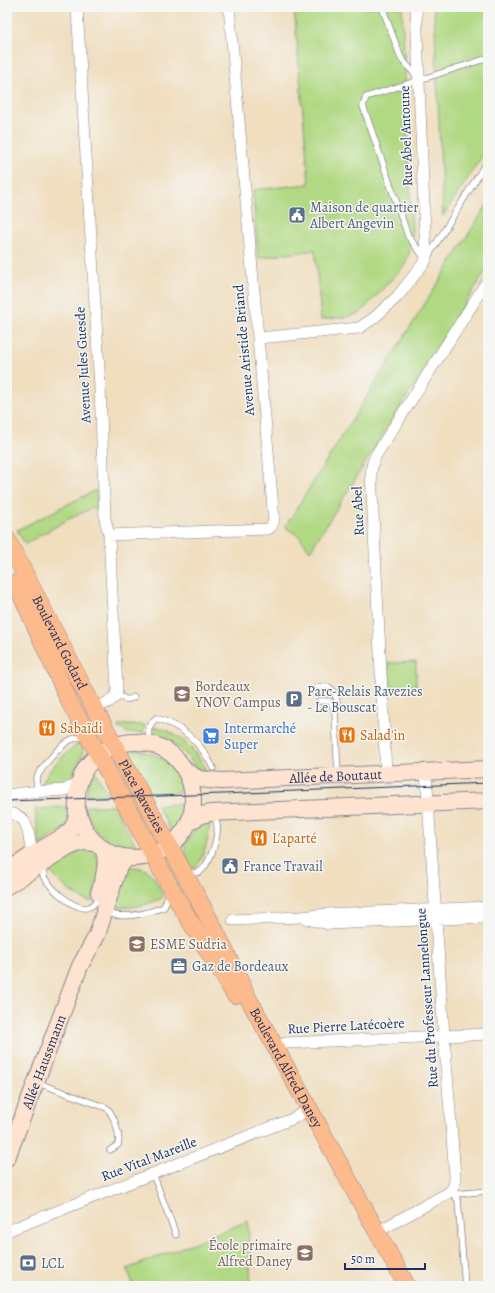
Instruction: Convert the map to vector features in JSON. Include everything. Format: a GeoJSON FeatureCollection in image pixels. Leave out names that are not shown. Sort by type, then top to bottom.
{"type":"FeatureCollection","features":[{"type":"Feature","properties":{"kind":"main road","name":"Boulevard Godard"},"geometry":{"type":"LineString","coordinates":[[7,539],[114,745]]}},
{"type":"Feature","properties":{"kind":"main road","name":"Boulevard Godard"},"geometry":{"type":"LineString","coordinates":[[7,564],[33,618],[70,703],[98,754]]}},
{"type":"Feature","properties":{"kind":"main road","name":"Place Ravezies"},"geometry":{"type":"LineString","coordinates":[[132,741],[150,743],[167,751],[186,771],[191,783],[193,795],[192,811],[189,822],[184,832],[177,840],[169,847],[152,856],[127,858],[115,855],[100,846],[84,828],[78,811],[78,787],[88,764],[98,754],[114,745],[132,741]]}},
{"type":"Feature","properties":{"kind":"main road","name":"Place Ravezies"},"geometry":{"type":"LineString","coordinates":[[114,745],[169,847]]}},
{"type":"Feature","properties":{"kind":"main road","name":"Place Ravezies"},"geometry":{"type":"LineString","coordinates":[[98,754],[152,856]]}},
{"type":"Feature","properties":{"kind":"main road","name":"Allée de Boutaut"},"geometry":{"type":"LineString","coordinates":[[186,771],[199,779],[221,780],[488,769]]}},
{"type":"Feature","properties":{"kind":"main road"},"geometry":{"type":"LineString","coordinates":[[189,822],[202,815],[210,813],[488,801]]}},
{"type":"Feature","properties":{"kind":"main road"},"geometry":{"type":"LineString","coordinates":[[7,871],[72,829],[78,811]]}},
{"type":"Feature","properties":{"kind":"main road"},"geometry":{"type":"LineString","coordinates":[[7,886],[69,847],[82,842],[100,846]]}},
{"type":"Feature","properties":{"kind":"main road","name":"Allée Haussmann"},"geometry":{"type":"LineString","coordinates":[[7,1158],[80,966],[97,935],[107,863],[100,846]]}},
{"type":"Feature","properties":{"kind":"main road","name":"Boulevard Alfred Daney"},"geometry":{"type":"LineString","coordinates":[[169,847],[213,926],[247,996],[407,1286]]}},
{"type":"Feature","properties":{"kind":"main road","name":"Boulevard Alfred Daney"},"geometry":{"type":"LineString","coordinates":[[152,856],[193,928],[239,1001],[396,1286]]}},
{"type":"Feature","properties":{"kind":"main road","name":"Allée Haussmann"},"geometry":{"type":"LineString","coordinates":[[101,904],[119,866],[127,858]]}},
{"type":"Feature","properties":{"kind":"street","name":"Avenue Jules Guesde"},"geometry":{"type":"LineString","coordinates":[[77,7],[100,387],[105,519],[109,535],[117,689],[116,694]]}},
{"type":"Feature","properties":{"kind":"street","name":"Avenue Aristide Briand"},"geometry":{"type":"LineString","coordinates":[[109,535],[268,528],[271,527],[274,520],[229,7]]}},
{"type":"Feature","properties":{"kind":"street","name":"Rue Abel Antoune"},"geometry":{"type":"LineString","coordinates":[[416,7],[426,260]]}},
{"type":"Feature","properties":{"kind":"street"},"geometry":{"type":"LineString","coordinates":[[258,338],[359,328],[374,318],[398,296],[426,260]]}},
{"type":"Feature","properties":{"kind":"street","name":"Rue Abel"},"geometry":{"type":"LineString","coordinates":[[386,774],[371,472],[373,462],[376,455],[488,280]]}},
{"type":"Feature","properties":{"kind":"street"},"geometry":{"type":"LineString","coordinates":[[95,708],[110,701],[116,696],[116,694]]}},
{"type":"Feature","properties":{"kind":"street","name":"Rue du Professeur Lannelongue"},"geometry":{"type":"LineString","coordinates":[[426,772],[455,1175],[453,1192]]}},
{"type":"Feature","properties":{"kind":"street","name":"Place Ravezies"},"geometry":{"type":"LineString","coordinates":[[7,795],[66,790],[73,786],[82,776]]}},
{"type":"Feature","properties":{"kind":"street"},"geometry":{"type":"LineString","coordinates":[[7,813],[16,814],[24,820],[31,849],[30,856]]}},
{"type":"Feature","properties":{"kind":"street"},"geometry":{"type":"LineString","coordinates":[[233,920],[301,917],[328,924],[436,914],[488,907]]}},
{"type":"Feature","properties":{"kind":"street"},"geometry":{"type":"LineString","coordinates":[[436,914],[488,917]]}},
{"type":"Feature","properties":{"kind":"street","name":"Rue Pierre Latécoère"},"geometry":{"type":"LineString","coordinates":[[275,1047],[286,1043],[488,1034]]}},
{"type":"Feature","properties":{"kind":"street","name":"Rue Vital Mareille"},"geometry":{"type":"LineString","coordinates":[[7,1231],[285,1122],[301,1114]]}},
{"type":"Feature","properties":{"kind":"street"},"geometry":{"type":"LineString","coordinates":[[377,1232],[453,1192]]}},
{"type":"Feature","properties":{"kind":"lane"},"geometry":{"type":"LineString","coordinates":[[382,7],[401,58],[419,80]]}},
{"type":"Feature","properties":{"kind":"lane"},"geometry":{"type":"LineString","coordinates":[[488,58],[366,97],[362,106],[408,236],[426,260],[488,160]]}},
{"type":"Feature","properties":{"kind":"lane"},"geometry":{"type":"LineString","coordinates":[[318,687],[329,687],[335,693],[337,701],[335,714],[338,776]]}},
{"type":"Feature","properties":{"kind":"lane"},"geometry":{"type":"LineString","coordinates":[[116,694],[125,700],[131,700],[134,698]]}},
{"type":"Feature","properties":{"kind":"lane"},"geometry":{"type":"LineString","coordinates":[[319,701],[331,702],[335,714]]}},
{"type":"Feature","properties":{"kind":"lane"},"geometry":{"type":"LineString","coordinates":[[150,743],[147,734],[150,724],[156,718],[163,720],[183,731],[192,738],[201,747],[214,768]]}},
{"type":"Feature","properties":{"kind":"lane"},"geometry":{"type":"LineString","coordinates":[[45,791],[37,786],[36,779],[44,766],[59,749],[73,739],[77,738],[90,740]]}},
{"type":"Feature","properties":{"kind":"lane"},"geometry":{"type":"LineString","coordinates":[[182,870],[190,873],[197,873],[201,871],[208,862],[216,840],[218,826],[215,818],[210,813]]}},
{"type":"Feature","properties":{"kind":"lane"},"geometry":{"type":"LineString","coordinates":[[45,862],[43,876],[53,890],[62,897],[85,908],[101,904],[108,913],[116,916],[151,912],[164,907],[170,887]]}},
{"type":"Feature","properties":{"kind":"lane"},"geometry":{"type":"LineString","coordinates":[[36,1082],[107,1108],[111,1112],[119,1135],[118,1145],[110,1150]]}},
{"type":"Feature","properties":{"kind":"lane"},"geometry":{"type":"LineString","coordinates":[[153,1174],[176,1235]]}},
{"type":"Feature","properties":{"kind":"lane"},"geometry":{"type":"LineString","coordinates":[[453,1192],[488,1191]]}},
{"type":"Feature","properties":{"kind":"lane","name":"Rue du Professeur Lannelongue"},"geometry":{"type":"LineString","coordinates":[[453,1192],[458,1200],[465,1286]]}},
{"type":"Feature","properties":{"kind":"green space"},"geometry":{"type":"Polygon","coordinates":[[[294,7],[402,7],[412,233],[410,250],[405,265],[360,313],[346,317],[321,320],[315,250],[258,258],[253,190],[309,184],[294,7]]]}},
{"type":"Feature","properties":{"kind":"green space"},"geometry":{"type":"Polygon","coordinates":[[[434,7],[488,7],[488,147],[443,216],[434,7]]]}},
{"type":"Feature","properties":{"kind":"green space"},"geometry":{"type":"Polygon","coordinates":[[[488,203],[488,267],[310,551],[299,536],[285,527],[488,203]]]}},
{"type":"Feature","properties":{"kind":"green space"},"geometry":{"type":"Polygon","coordinates":[[[96,490],[97,506],[69,519],[25,544],[17,530],[96,490]]]}},
{"type":"Feature","properties":{"kind":"green space"},"geometry":{"type":"Polygon","coordinates":[[[416,662],[416,686],[389,687],[388,663],[416,662]]]}},
{"type":"Feature","properties":{"kind":"green space"},"geometry":{"type":"Polygon","coordinates":[[[120,725],[145,726],[143,733],[128,733],[117,727],[120,725]]]}},
{"type":"Feature","properties":{"kind":"green space"},"geometry":{"type":"Polygon","coordinates":[[[153,727],[170,732],[186,743],[199,758],[207,774],[197,770],[189,758],[179,748],[168,740],[155,735],[153,732],[153,727]]]}},
{"type":"Feature","properties":{"kind":"green space"},"geometry":{"type":"Polygon","coordinates":[[[78,744],[81,745],[83,751],[82,757],[68,782],[65,785],[44,787],[42,784],[49,772],[62,757],[78,744]]]}},
{"type":"Feature","properties":{"kind":"green space"},"geometry":{"type":"Polygon","coordinates":[[[137,750],[154,755],[168,764],[182,783],[184,792],[151,794],[127,751],[137,750]]]}},
{"type":"Feature","properties":{"kind":"green space"},"geometry":{"type":"Polygon","coordinates":[[[95,771],[108,795],[86,795],[89,781],[95,771]]]}},
{"type":"Feature","properties":{"kind":"green space"},"geometry":{"type":"Polygon","coordinates":[[[184,804],[182,817],[172,833],[157,805],[184,804]]]}},
{"type":"Feature","properties":{"kind":"green space"},"geometry":{"type":"Polygon","coordinates":[[[86,806],[114,806],[138,849],[128,849],[111,843],[104,838],[92,824],[86,806]]]}},
{"type":"Feature","properties":{"kind":"green space"},"geometry":{"type":"Polygon","coordinates":[[[68,807],[69,816],[66,827],[39,845],[35,809],[68,807]]]}},
{"type":"Feature","properties":{"kind":"green space"},"geometry":{"type":"Polygon","coordinates":[[[210,821],[204,853],[198,864],[194,868],[191,867],[185,855],[184,850],[186,843],[198,824],[210,821]]]}},
{"type":"Feature","properties":{"kind":"green space"},"geometry":{"type":"Polygon","coordinates":[[[80,849],[90,849],[99,859],[100,875],[91,902],[78,897],[62,884],[48,869],[80,849]]]}},
{"type":"Feature","properties":{"kind":"green space"},"geometry":{"type":"Polygon","coordinates":[[[128,867],[142,868],[149,872],[157,883],[163,897],[151,903],[138,906],[125,908],[112,907],[122,873],[128,867]]]}},
{"type":"Feature","properties":{"kind":"green space"},"geometry":{"type":"Polygon","coordinates":[[[248,1221],[251,1286],[134,1286],[127,1269],[248,1221]]]}},
{"type":"Feature","properties":{"kind":"tram line"},"geometry":{"type":"LineString","coordinates":[[7,801],[488,783]]}},
{"type":"Feature","properties":{"kind":"place","name":"Maison de quartier Albert Angevin"},"geometry":{"type":"Point","coordinates":[297,215]}},
{"type":"Feature","properties":{"kind":"place","name":"Bordeaux YNOV Campus"},"geometry":{"type":"Point","coordinates":[182,694]}},
{"type":"Feature","properties":{"kind":"place","name":"Parc-Relais Ravezies - Le Bouscat"},"geometry":{"type":"Point","coordinates":[294,699]}},
{"type":"Feature","properties":{"kind":"place","name":"Sabaïdi"},"geometry":{"type":"Point","coordinates":[47,728]}},
{"type":"Feature","properties":{"kind":"place","name":"Salad'in"},"geometry":{"type":"Point","coordinates":[347,735]}},
{"type":"Feature","properties":{"kind":"place","name":"Intermarché Super"},"geometry":{"type":"Point","coordinates":[211,736]}},
{"type":"Feature","properties":{"kind":"place","name":"L'aparté"},"geometry":{"type":"Point","coordinates":[259,838]}},
{"type":"Feature","properties":{"kind":"place","name":"France Travail"},"geometry":{"type":"Point","coordinates":[230,866]}},
{"type":"Feature","properties":{"kind":"place","name":"ESME Sudria"},"geometry":{"type":"Point","coordinates":[137,944]}},
{"type":"Feature","properties":{"kind":"place","name":"Gaz de Bordeaux"},"geometry":{"type":"Point","coordinates":[179,966]}},
{"type":"Feature","properties":{"kind":"place","name":"École primaire Alfred Daney"},"geometry":{"type":"Point","coordinates":[305,1253]}},
{"type":"Feature","properties":{"kind":"place","name":"LCL"},"geometry":{"type":"Point","coordinates":[28,1263]}}]}
